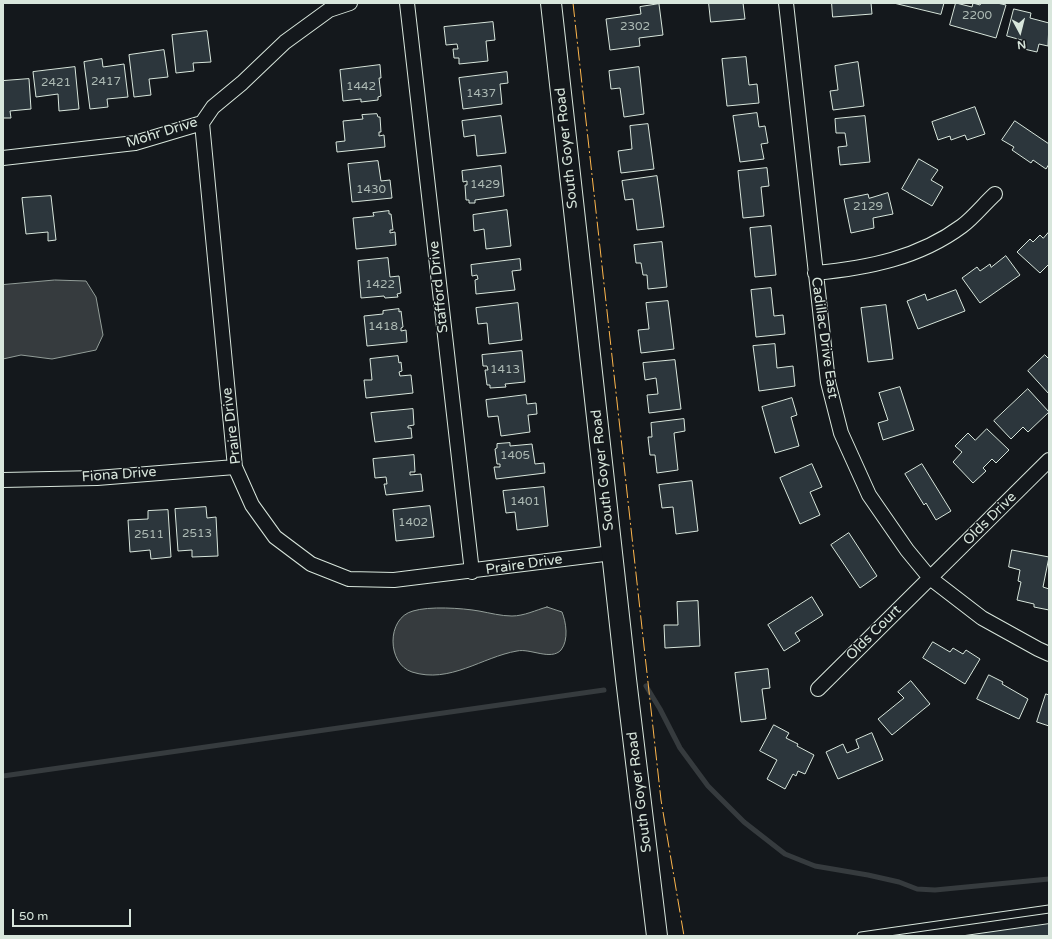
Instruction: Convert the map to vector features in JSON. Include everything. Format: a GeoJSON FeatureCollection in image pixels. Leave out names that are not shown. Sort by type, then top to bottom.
{"type":"FeatureCollection","features":[{"type":"Feature","properties":{"kind":"street","name":"Mohr Drive"},"geometry":{"type":"LineString","coordinates":[[3,158],[135,143],[202,123],[213,107],[242,83],[285,42],[329,10],[350,3]]}},
{"type":"Feature","properties":{"kind":"street","name":"Stafford Drive"},"geometry":{"type":"LineString","coordinates":[[407,3],[472,572]]}},
{"type":"Feature","properties":{"kind":"street","name":"South Goyer Road"},"geometry":{"type":"LineString","coordinates":[[551,3],[612,552],[658,936]]}},
{"type":"Feature","properties":{"kind":"street","name":"Cadillac Drive East"},"geometry":{"type":"LineString","coordinates":[[786,3],[828,382],[841,433],[869,495],[906,550],[930,578],[982,618],[1049,654]]}},
{"type":"Feature","properties":{"kind":"street","name":"Praire Drive"},"geometry":{"type":"LineString","coordinates":[[202,123],[235,467],[252,505],[275,537],[311,564],[349,580],[394,580],[472,572],[612,552]]}},
{"type":"Feature","properties":{"kind":"street"},"geometry":{"type":"LineString","coordinates":[[815,274],[877,265],[921,251],[962,226],[995,194]]}},
{"type":"Feature","properties":{"kind":"street","name":"Olds Drive"},"geometry":{"type":"LineString","coordinates":[[930,578],[1049,460]]}},
{"type":"Feature","properties":{"kind":"street","name":"Fiona Drive"},"geometry":{"type":"LineString","coordinates":[[3,480],[97,478],[235,467]]}},
{"type":"Feature","properties":{"kind":"street","name":"Olds Court"},"geometry":{"type":"LineString","coordinates":[[818,689],[930,578]]}},
{"type":"Feature","properties":{"kind":"lane"},"geometry":{"type":"LineString","coordinates":[[861,936],[1049,909]]}},
{"type":"Feature","properties":{"kind":"shaded area"},"geometry":{"type":"Polygon","coordinates":[[[55,280],[86,281],[96,297],[103,335],[96,350],[52,359],[21,355],[3,359],[3,285],[55,280]]]}},
{"type":"Feature","properties":{"kind":"shaded area"},"geometry":{"type":"Polygon","coordinates":[[[547,607],[562,612],[565,621],[566,636],[564,646],[557,653],[546,654],[517,651],[491,658],[453,672],[440,675],[426,675],[412,672],[404,667],[398,660],[394,651],[394,631],[398,622],[404,615],[413,611],[428,608],[455,608],[516,616],[547,607]]]}},
{"type":"Feature","properties":{"kind":"building"},"geometry":{"type":"Polygon","coordinates":[[[709,3],[743,3],[745,19],[711,22],[709,3]]]}},
{"type":"Feature","properties":{"kind":"building"},"geometry":{"type":"Polygon","coordinates":[[[832,3],[871,3],[872,14],[833,17],[832,3]]]}},
{"type":"Feature","properties":{"kind":"building"},"geometry":{"type":"Polygon","coordinates":[[[894,3],[944,3],[941,14],[894,3]]]}},
{"type":"Feature","properties":{"kind":"building"},"geometry":{"type":"Polygon","coordinates":[[[956,3],[972,7],[973,3],[980,5],[981,3],[997,3],[1006,5],[996,38],[950,25],[956,3]]]}},
{"type":"Feature","properties":{"kind":"building"},"geometry":{"type":"Polygon","coordinates":[[[659,4],[663,35],[639,38],[640,46],[610,50],[606,19],[641,14],[640,7],[659,4]]]}},
{"type":"Feature","properties":{"kind":"building"},"geometry":{"type":"Polygon","coordinates":[[[1014,9],[1031,13],[1030,18],[1049,23],[1048,46],[1039,44],[1037,52],[1024,49],[1025,41],[1007,36],[1014,9]]]}},
{"type":"Feature","properties":{"kind":"building"},"geometry":{"type":"Polygon","coordinates":[[[493,22],[495,40],[486,41],[488,61],[459,64],[459,58],[454,58],[453,49],[458,49],[457,44],[446,45],[444,27],[493,22]]]}},
{"type":"Feature","properties":{"kind":"building"},"geometry":{"type":"Polygon","coordinates":[[[207,31],[211,62],[193,63],[194,71],[176,73],[172,35],[207,31]]]}},
{"type":"Feature","properties":{"kind":"building"},"geometry":{"type":"Polygon","coordinates":[[[164,50],[168,77],[149,79],[151,95],[134,97],[129,55],[164,50]]]}},
{"type":"Feature","properties":{"kind":"building"},"geometry":{"type":"Polygon","coordinates":[[[746,57],[749,85],[757,84],[759,103],[727,106],[722,59],[746,57]]]}},
{"type":"Feature","properties":{"kind":"building"},"geometry":{"type":"Polygon","coordinates":[[[102,59],[103,67],[124,64],[128,97],[107,99],[108,107],[90,109],[84,62],[102,59]]]}},
{"type":"Feature","properties":{"kind":"building"},"geometry":{"type":"Polygon","coordinates":[[[858,62],[864,106],[833,110],[830,91],[838,90],[835,66],[858,62]]]}},
{"type":"Feature","properties":{"kind":"building"},"geometry":{"type":"Polygon","coordinates":[[[380,65],[381,78],[379,78],[381,96],[378,97],[378,100],[361,102],[361,99],[343,101],[340,70],[380,65]]]}},
{"type":"Feature","properties":{"kind":"building"},"geometry":{"type":"Polygon","coordinates":[[[75,67],[79,109],[59,111],[58,94],[36,97],[33,72],[75,67]]]}},
{"type":"Feature","properties":{"kind":"building"},"geometry":{"type":"Polygon","coordinates":[[[639,67],[644,114],[624,117],[620,88],[611,89],[609,71],[639,67]]]}},
{"type":"Feature","properties":{"kind":"building"},"geometry":{"type":"Polygon","coordinates":[[[507,72],[508,83],[500,84],[502,104],[463,109],[459,78],[507,72]]]}},
{"type":"Feature","properties":{"kind":"building"},"geometry":{"type":"Polygon","coordinates":[[[29,79],[31,109],[10,111],[11,118],[3,118],[3,81],[29,79]]]}},
{"type":"Feature","properties":{"kind":"building"},"geometry":{"type":"Polygon","coordinates":[[[975,107],[985,134],[967,140],[965,135],[951,140],[950,136],[938,140],[932,122],[975,107]]]}},
{"type":"Feature","properties":{"kind":"building"},"geometry":{"type":"Polygon","coordinates":[[[757,113],[759,127],[765,126],[768,143],[761,144],[764,159],[740,162],[733,116],[757,113]]]}},
{"type":"Feature","properties":{"kind":"building"},"geometry":{"type":"Polygon","coordinates":[[[377,114],[378,117],[380,117],[381,132],[379,132],[379,136],[384,135],[385,147],[337,152],[336,142],[345,141],[343,121],[363,119],[362,115],[377,114]]]}},
{"type":"Feature","properties":{"kind":"building"},"geometry":{"type":"Polygon","coordinates":[[[501,116],[506,153],[477,156],[475,135],[464,137],[462,121],[501,116]]]}},
{"type":"Feature","properties":{"kind":"building"},"geometry":{"type":"Polygon","coordinates":[[[865,116],[870,162],[840,165],[838,147],[847,146],[845,133],[836,133],[835,119],[865,116]]]}},
{"type":"Feature","properties":{"kind":"building"},"geometry":{"type":"Polygon","coordinates":[[[1015,121],[1049,144],[1049,164],[1046,169],[1033,160],[1031,163],[1012,150],[1014,147],[1002,140],[1015,121]]]}},
{"type":"Feature","properties":{"kind":"building"},"geometry":{"type":"Polygon","coordinates":[[[648,124],[654,169],[621,173],[618,151],[632,149],[630,126],[648,124]]]}},
{"type":"Feature","properties":{"kind":"building"},"geometry":{"type":"Polygon","coordinates":[[[919,159],[938,170],[931,180],[943,187],[932,206],[902,189],[919,159]]]}},
{"type":"Feature","properties":{"kind":"building"},"geometry":{"type":"Polygon","coordinates":[[[378,161],[381,181],[390,180],[392,198],[352,202],[348,164],[378,161]]]}},
{"type":"Feature","properties":{"kind":"building"},"geometry":{"type":"Polygon","coordinates":[[[501,166],[504,196],[475,200],[475,203],[469,203],[469,200],[466,200],[465,185],[467,185],[467,181],[463,182],[462,171],[501,166]]]}},
{"type":"Feature","properties":{"kind":"building"},"geometry":{"type":"Polygon","coordinates":[[[767,168],[769,186],[761,187],[764,216],[743,218],[738,171],[767,168]]]}},
{"type":"Feature","properties":{"kind":"building"},"geometry":{"type":"Polygon","coordinates":[[[657,176],[664,227],[637,230],[633,199],[625,200],[622,181],[657,176]]]}},
{"type":"Feature","properties":{"kind":"building"},"geometry":{"type":"Polygon","coordinates":[[[888,193],[893,214],[873,218],[874,228],[851,233],[844,199],[868,194],[869,198],[888,193]]]}},
{"type":"Feature","properties":{"kind":"building"},"geometry":{"type":"Polygon","coordinates":[[[51,196],[56,240],[48,241],[48,232],[26,234],[22,198],[51,196]]]}},
{"type":"Feature","properties":{"kind":"building"},"geometry":{"type":"Polygon","coordinates":[[[507,210],[511,246],[486,249],[484,229],[474,231],[473,215],[507,210]]]}},
{"type":"Feature","properties":{"kind":"building"},"geometry":{"type":"Polygon","coordinates":[[[389,211],[389,214],[391,214],[393,230],[390,230],[390,233],[395,232],[396,245],[356,249],[353,218],[374,216],[373,213],[389,211]]]}},
{"type":"Feature","properties":{"kind":"building"},"geometry":{"type":"Polygon","coordinates":[[[771,226],[776,275],[755,277],[750,228],[771,226]]]}},
{"type":"Feature","properties":{"kind":"building"},"geometry":{"type":"Polygon","coordinates":[[[1049,232],[1049,264],[1040,273],[1017,252],[1030,239],[1033,242],[1040,235],[1043,238],[1049,232]]]}},
{"type":"Feature","properties":{"kind":"building"},"geometry":{"type":"Polygon","coordinates":[[[662,242],[667,287],[648,289],[647,275],[643,275],[641,263],[636,263],[634,245],[662,242]]]}},
{"type":"Feature","properties":{"kind":"building"},"geometry":{"type":"Polygon","coordinates":[[[1006,256],[1020,275],[980,303],[962,278],[977,267],[980,271],[990,264],[991,267],[1006,256]]]}},
{"type":"Feature","properties":{"kind":"building"},"geometry":{"type":"Polygon","coordinates":[[[388,258],[390,277],[399,276],[401,293],[397,294],[398,297],[385,298],[384,296],[361,298],[358,261],[388,258]]]}},
{"type":"Feature","properties":{"kind":"building"},"geometry":{"type":"Polygon","coordinates":[[[520,259],[521,270],[512,271],[515,290],[476,294],[475,280],[478,279],[477,275],[472,276],[471,265],[520,259]]]}},
{"type":"Feature","properties":{"kind":"building"},"geometry":{"type":"Polygon","coordinates":[[[771,288],[774,316],[783,315],[785,334],[756,337],[751,290],[771,288]]]}},
{"type":"Feature","properties":{"kind":"building"},"geometry":{"type":"Polygon","coordinates":[[[956,290],[965,311],[918,329],[907,301],[925,294],[927,300],[956,290]]]}},
{"type":"Feature","properties":{"kind":"building"},"geometry":{"type":"Polygon","coordinates":[[[668,301],[674,349],[641,353],[638,330],[649,329],[646,303],[668,301]]]}},
{"type":"Feature","properties":{"kind":"building"},"geometry":{"type":"Polygon","coordinates":[[[518,303],[522,340],[489,344],[487,323],[478,324],[476,308],[518,303]]]}},
{"type":"Feature","properties":{"kind":"building"},"geometry":{"type":"Polygon","coordinates":[[[886,305],[893,359],[868,362],[861,308],[886,305]]]}},
{"type":"Feature","properties":{"kind":"building"},"geometry":{"type":"Polygon","coordinates":[[[399,309],[399,312],[401,311],[403,327],[401,328],[401,331],[406,330],[407,342],[367,346],[364,316],[383,314],[383,311],[399,309]]]}},
{"type":"Feature","properties":{"kind":"building"},"geometry":{"type":"Polygon","coordinates":[[[775,344],[777,368],[793,366],[795,386],[759,391],[753,346],[775,344]]]}},
{"type":"Feature","properties":{"kind":"building"},"geometry":{"type":"Polygon","coordinates":[[[522,351],[525,382],[505,384],[506,387],[490,388],[490,385],[487,385],[485,370],[488,370],[487,366],[483,366],[482,355],[522,351]]]}},
{"type":"Feature","properties":{"kind":"building"},"geometry":{"type":"Polygon","coordinates":[[[1045,355],[1049,359],[1049,394],[1028,371],[1045,355]]]}},
{"type":"Feature","properties":{"kind":"building"},"geometry":{"type":"Polygon","coordinates":[[[398,356],[399,363],[401,362],[402,371],[399,372],[400,376],[411,375],[413,393],[366,398],[364,380],[372,380],[370,359],[398,356]]]}},
{"type":"Feature","properties":{"kind":"building"},"geometry":{"type":"Polygon","coordinates":[[[675,360],[681,409],[649,413],[647,395],[658,394],[656,378],[645,380],[643,363],[675,360]]]}},
{"type":"Feature","properties":{"kind":"building"},"geometry":{"type":"Polygon","coordinates":[[[900,387],[914,430],[883,440],[878,423],[888,420],[879,393],[900,387]]]}},
{"type":"Feature","properties":{"kind":"building"},"geometry":{"type":"Polygon","coordinates":[[[1028,389],[1049,412],[1028,432],[1023,427],[1011,439],[994,421],[1028,389]]]}},
{"type":"Feature","properties":{"kind":"building"},"geometry":{"type":"Polygon","coordinates":[[[526,395],[527,404],[536,403],[537,414],[528,415],[530,432],[501,436],[498,416],[488,417],[486,400],[526,395]]]}},
{"type":"Feature","properties":{"kind":"building"},"geometry":{"type":"Polygon","coordinates":[[[792,398],[797,415],[791,417],[799,446],[775,453],[762,407],[792,398]]]}},
{"type":"Feature","properties":{"kind":"building"},"geometry":{"type":"Polygon","coordinates":[[[413,409],[414,425],[408,426],[408,428],[411,428],[412,438],[375,442],[371,413],[413,409]]]}},
{"type":"Feature","properties":{"kind":"building"},"geometry":{"type":"Polygon","coordinates":[[[684,419],[685,431],[674,433],[678,470],[657,473],[655,455],[650,455],[648,437],[652,437],[651,423],[684,419]]]}},
{"type":"Feature","properties":{"kind":"building"},"geometry":{"type":"Polygon","coordinates":[[[987,429],[1009,450],[996,463],[992,459],[983,468],[986,471],[973,483],[953,462],[962,452],[955,446],[968,433],[975,440],[987,429]]]}},
{"type":"Feature","properties":{"kind":"building"},"geometry":{"type":"Polygon","coordinates":[[[510,443],[510,446],[532,444],[535,464],[544,463],[545,473],[496,479],[494,467],[500,467],[500,464],[497,464],[495,449],[497,448],[497,444],[510,443]]]}},
{"type":"Feature","properties":{"kind":"building"},"geometry":{"type":"Polygon","coordinates":[[[414,455],[415,472],[410,472],[410,475],[421,474],[423,491],[386,495],[384,484],[387,484],[386,477],[375,478],[373,459],[414,455]]]}},
{"type":"Feature","properties":{"kind":"building"},"geometry":{"type":"Polygon","coordinates":[[[812,464],[822,487],[810,492],[820,515],[800,524],[780,478],[812,464]]]}},
{"type":"Feature","properties":{"kind":"building"},"geometry":{"type":"Polygon","coordinates":[[[922,464],[951,511],[936,520],[926,503],[924,505],[905,474],[922,464]]]}},
{"type":"Feature","properties":{"kind":"building"},"geometry":{"type":"Polygon","coordinates":[[[692,481],[698,531],[676,534],[673,507],[662,508],[659,485],[692,481]]]}},
{"type":"Feature","properties":{"kind":"building"},"geometry":{"type":"Polygon","coordinates":[[[544,487],[548,526],[517,530],[515,512],[506,513],[503,491],[544,487]]]}},
{"type":"Feature","properties":{"kind":"building"},"geometry":{"type":"Polygon","coordinates":[[[430,506],[434,537],[396,541],[393,510],[430,506]]]}},
{"type":"Feature","properties":{"kind":"building"},"geometry":{"type":"Polygon","coordinates":[[[206,507],[207,518],[216,517],[218,556],[192,557],[192,550],[178,551],[175,509],[206,507]]]}},
{"type":"Feature","properties":{"kind":"building"},"geometry":{"type":"Polygon","coordinates":[[[168,510],[171,557],[151,559],[150,550],[130,552],[128,520],[148,519],[148,511],[168,510]]]}},
{"type":"Feature","properties":{"kind":"building"},"geometry":{"type":"Polygon","coordinates":[[[849,533],[877,576],[860,588],[831,545],[849,533]]]}},
{"type":"Feature","properties":{"kind":"building"},"geometry":{"type":"Polygon","coordinates":[[[1012,550],[1049,557],[1043,587],[1049,589],[1049,610],[1034,607],[1034,604],[1017,600],[1021,582],[1018,581],[1020,570],[1009,567],[1012,550]]]}},
{"type":"Feature","properties":{"kind":"building"},"geometry":{"type":"Polygon","coordinates":[[[812,597],[823,615],[795,633],[800,641],[784,651],[768,625],[812,597]]]}},
{"type":"Feature","properties":{"kind":"building"},"geometry":{"type":"Polygon","coordinates":[[[698,601],[700,646],[665,648],[664,625],[678,625],[677,602],[698,601]]]}},
{"type":"Feature","properties":{"kind":"building"},"geometry":{"type":"Polygon","coordinates":[[[933,642],[950,652],[953,648],[963,654],[966,650],[980,659],[965,684],[923,658],[933,642]]]}},
{"type":"Feature","properties":{"kind":"building"},"geometry":{"type":"Polygon","coordinates":[[[768,669],[770,688],[762,689],[766,719],[741,722],[735,673],[768,669]]]}},
{"type":"Feature","properties":{"kind":"building"},"geometry":{"type":"Polygon","coordinates":[[[989,675],[1003,682],[1002,684],[1028,699],[1019,719],[977,699],[989,675]]]}},
{"type":"Feature","properties":{"kind":"building"},"geometry":{"type":"Polygon","coordinates":[[[911,681],[930,704],[892,735],[878,719],[904,698],[898,692],[911,681]]]}},
{"type":"Feature","properties":{"kind":"building"},"geometry":{"type":"Polygon","coordinates":[[[1046,694],[1049,695],[1049,726],[1037,722],[1046,694]]]}},
{"type":"Feature","properties":{"kind":"building"},"geometry":{"type":"Polygon","coordinates":[[[774,725],[789,733],[786,738],[814,755],[805,774],[798,771],[796,776],[793,774],[785,789],[767,779],[777,760],[760,751],[774,725]]]}},
{"type":"Feature","properties":{"kind":"building"},"geometry":{"type":"Polygon","coordinates":[[[872,733],[883,760],[838,779],[826,752],[843,744],[847,753],[859,748],[856,740],[872,733]]]}},
{"type":"Feature","properties":{"kind":"building"},"geometry":{"type":"Polygon","coordinates":[[[1049,924],[1049,936],[962,936],[1049,924]]]}},
{"type":"Feature","properties":{"kind":"waterway"},"geometry":{"type":"LineString","coordinates":[[646,686],[660,709],[680,748],[708,786],[744,822],[785,854],[815,866],[868,875],[899,882],[917,889],[935,890],[1049,879]]}},
{"type":"Feature","properties":{"kind":"waterway"},"geometry":{"type":"LineString","coordinates":[[3,776],[604,690]]}},
{"type":"Feature","properties":{"kind":"power"},"geometry":{"type":"LineString","coordinates":[[573,3],[661,800],[684,936]]}}]}
